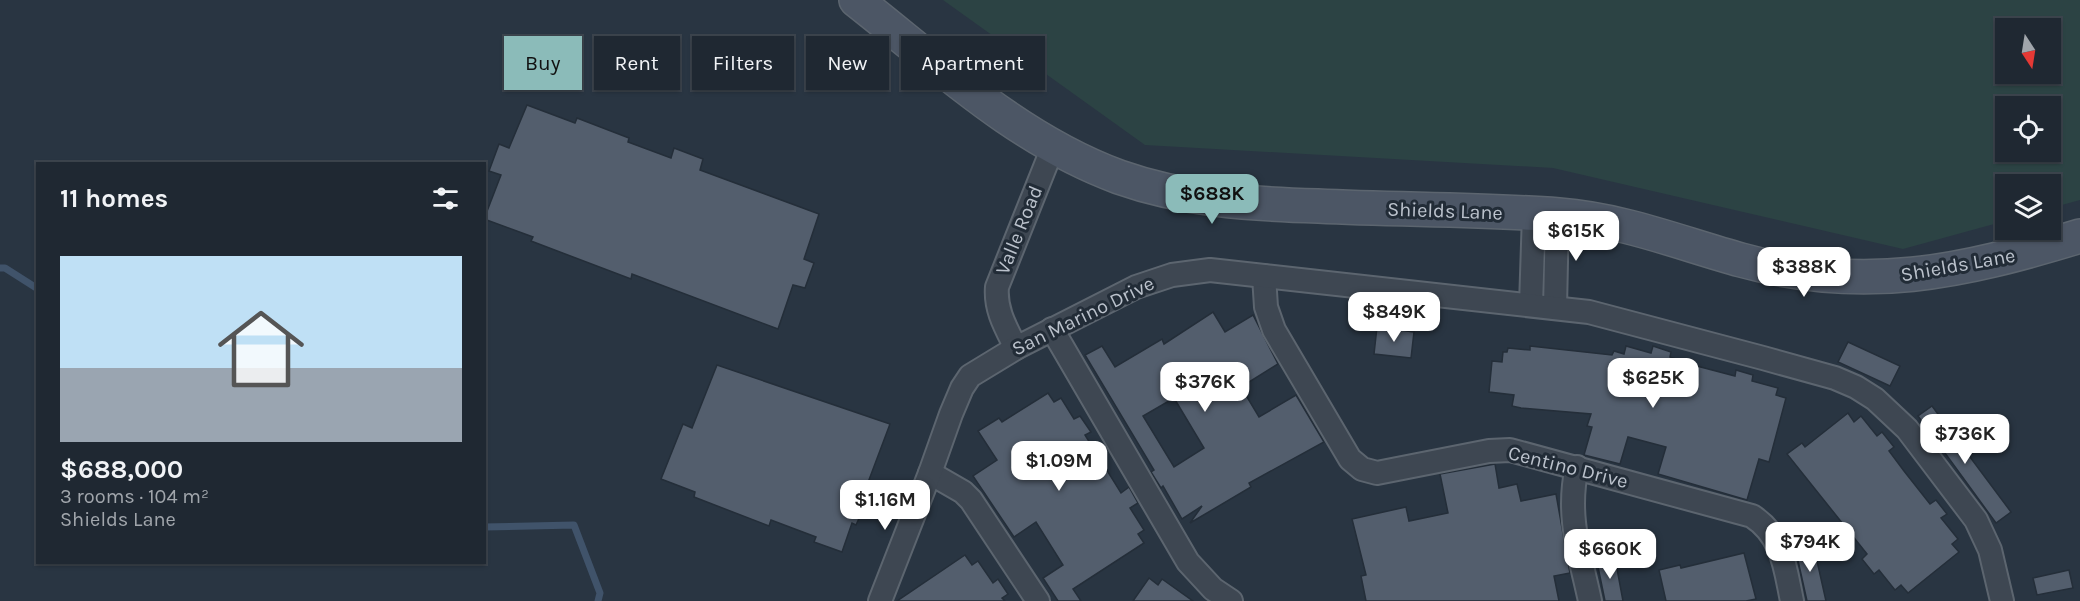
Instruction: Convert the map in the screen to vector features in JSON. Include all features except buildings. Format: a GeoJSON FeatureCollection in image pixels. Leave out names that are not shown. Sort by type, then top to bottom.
{"type":"FeatureCollection","features":[{"type":"Feature","properties":{"kind":"main road","name":"Shields Lane"},"geometry":{"type":"LineString","coordinates":[[856,0],[991,106],[1053,147],[1120,177],[1191,196],[1222,201],[1546,215],[1631,226],[1769,267],[1858,277],[1905,276],[1961,269],[2080,236]]}},
{"type":"Feature","properties":{"kind":"street","name":"Valle Road"},"geometry":{"type":"LineString","coordinates":[[1016,348],[997,306],[997,287],[1053,147]]}},
{"type":"Feature","properties":{"kind":"street"},"geometry":{"type":"LineString","coordinates":[[1531,305],[1546,215]]}},
{"type":"Feature","properties":{"kind":"street"},"geometry":{"type":"LineString","coordinates":[[1546,215],[1555,308]]}},
{"type":"Feature","properties":{"kind":"street","name":"San Marino Drive"},"geometry":{"type":"LineString","coordinates":[[880,601],[965,381],[976,371],[1016,348],[1136,287],[1172,275],[1210,270],[1607,315],[1835,378],[1875,399],[1907,429],[1982,530],[1990,550],[2002,601]]}},
{"type":"Feature","properties":{"kind":"street","name":"Centino Drive"},"geometry":{"type":"LineString","coordinates":[[1264,276],[1266,307],[1279,341],[1350,459],[1362,469],[1384,473],[1500,450],[1521,452],[1752,516],[1771,531],[1777,541],[1792,601]]}},
{"type":"Feature","properties":{"kind":"street"},"geometry":{"type":"LineString","coordinates":[[1052,329],[1188,562],[1213,589],[1231,601]]}},
{"type":"Feature","properties":{"kind":"street"},"geometry":{"type":"LineString","coordinates":[[1577,467],[1571,491],[1572,512],[1590,601]]}},
{"type":"Feature","properties":{"kind":"street"},"geometry":{"type":"LineString","coordinates":[[930,473],[963,492],[970,500],[1038,601]]}},
{"type":"Feature","properties":{"kind":"green space"},"geometry":{"type":"Polygon","coordinates":[[[943,0],[2080,0],[2080,200],[2061,205],[2061,174],[1995,174],[1995,224],[1903,249],[1553,168],[1145,145],[1045,73],[1045,36],[993,36],[943,0]]]}},
{"type":"Feature","properties":{"kind":"waterway"},"geometry":{"type":"LineString","coordinates":[[0,268],[5,268],[36,288]]}},
{"type":"Feature","properties":{"kind":"waterway"},"geometry":{"type":"LineString","coordinates":[[486,527],[574,525],[600,593],[598,601]]}}]}
